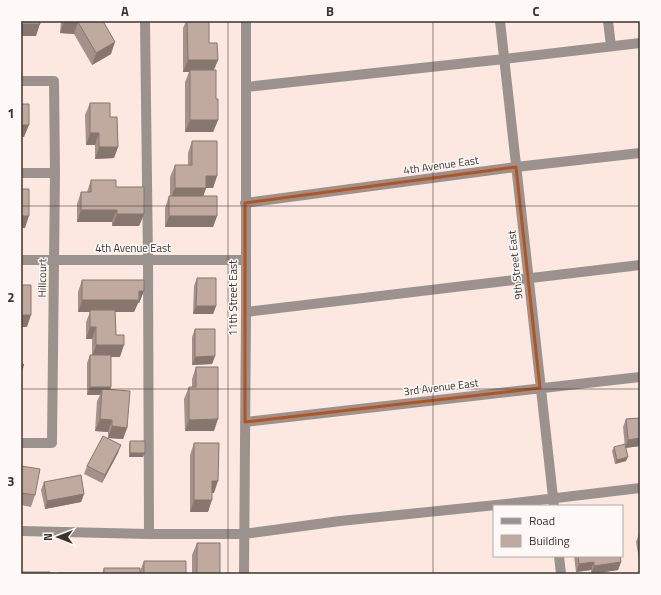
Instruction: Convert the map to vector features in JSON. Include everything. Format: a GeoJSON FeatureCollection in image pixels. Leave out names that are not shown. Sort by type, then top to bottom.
{"type":"FeatureCollection","features":[{"type":"Feature","properties":{"kind":"street"},"geometry":{"type":"LineString","coordinates":[[145,21],[149,534]]}},
{"type":"Feature","properties":{"kind":"street","name":"11th Street East"},"geometry":{"type":"LineString","coordinates":[[244,574],[246,21]]}},
{"type":"Feature","properties":{"kind":"street","name":"9th Street East"},"geometry":{"type":"LineString","coordinates":[[500,21],[553,502]]}},
{"type":"Feature","properties":{"kind":"street"},"geometry":{"type":"LineString","coordinates":[[608,21],[611,46]]}},
{"type":"Feature","properties":{"kind":"street"},"geometry":{"type":"LineString","coordinates":[[246,88],[640,43]]}},
{"type":"Feature","properties":{"kind":"street","name":"Hillcourt"},"geometry":{"type":"LineString","coordinates":[[21,81],[54,81],[55,173],[52,443],[21,443]]}},
{"type":"Feature","properties":{"kind":"street","name":"4th Avenue East"},"geometry":{"type":"LineString","coordinates":[[245,203],[516,167],[640,153]]}},
{"type":"Feature","properties":{"kind":"street"},"geometry":{"type":"LineString","coordinates":[[21,173],[55,173]]}},
{"type":"Feature","properties":{"kind":"street","name":"4th Avenue East"},"geometry":{"type":"LineString","coordinates":[[21,260],[245,260]]}},
{"type":"Feature","properties":{"kind":"street"},"geometry":{"type":"LineString","coordinates":[[246,312],[640,264]]}},
{"type":"Feature","properties":{"kind":"street","name":"3rd Avenue East"},"geometry":{"type":"LineString","coordinates":[[245,422],[640,377]]}},
{"type":"Feature","properties":{"kind":"street"},"geometry":{"type":"LineString","coordinates":[[496,505],[553,502],[640,488]]}},
{"type":"Feature","properties":{"kind":"street"},"geometry":{"type":"LineString","coordinates":[[21,531],[149,534],[244,534],[340,521],[493,505]]}},
{"type":"Feature","properties":{"kind":"street"},"geometry":{"type":"LineString","coordinates":[[559,557],[561,574]]}},
{"type":"Feature","properties":{"kind":"highlighted area"},"geometry":{"type":"Polygon","coordinates":[[[516,167],[540,388],[245,422],[245,203],[516,167]]]}},
{"type":"Feature","properties":{"kind":"building"},"geometry":{"type":"Polygon","coordinates":[[[21,21],[40,21],[40,24],[21,24],[21,21]]]}},
{"type":"Feature","properties":{"kind":"building"},"geometry":{"type":"Polygon","coordinates":[[[66,21],[103,21],[115,42],[96,53],[78,22],[66,21]]]}},
{"type":"Feature","properties":{"kind":"building"},"geometry":{"type":"Polygon","coordinates":[[[187,21],[209,21],[209,43],[217,43],[218,60],[188,60],[187,21]]]}},
{"type":"Feature","properties":{"kind":"building"},"geometry":{"type":"Polygon","coordinates":[[[190,70],[216,70],[218,120],[190,120],[190,70]]]}},
{"type":"Feature","properties":{"kind":"building"},"geometry":{"type":"Polygon","coordinates":[[[90,103],[110,103],[110,117],[117,117],[118,147],[99,147],[99,133],[90,133],[90,103]]]}},
{"type":"Feature","properties":{"kind":"building"},"geometry":{"type":"Polygon","coordinates":[[[21,104],[29,104],[29,125],[21,125],[21,104]]]}},
{"type":"Feature","properties":{"kind":"building"},"geometry":{"type":"Polygon","coordinates":[[[192,141],[217,141],[217,176],[206,176],[206,188],[175,188],[175,165],[192,165],[192,141]]]}},
{"type":"Feature","properties":{"kind":"building"},"geometry":{"type":"Polygon","coordinates":[[[91,180],[116,180],[116,187],[144,187],[144,214],[117,214],[117,210],[81,210],[81,192],[91,192],[91,180]]]}},
{"type":"Feature","properties":{"kind":"building"},"geometry":{"type":"Polygon","coordinates":[[[21,189],[29,189],[29,216],[21,216],[21,189]]]}},
{"type":"Feature","properties":{"kind":"building"},"geometry":{"type":"Polygon","coordinates":[[[169,196],[217,196],[217,216],[169,216],[169,196]]]}},
{"type":"Feature","properties":{"kind":"building"},"geometry":{"type":"Polygon","coordinates":[[[197,278],[216,278],[216,306],[196,306],[197,278]]]}},
{"type":"Feature","properties":{"kind":"building"},"geometry":{"type":"Polygon","coordinates":[[[82,280],[144,280],[144,291],[139,291],[139,300],[82,300],[82,280]]]}},
{"type":"Feature","properties":{"kind":"building"},"geometry":{"type":"Polygon","coordinates":[[[21,285],[31,285],[31,315],[21,315],[21,285]]]}},
{"type":"Feature","properties":{"kind":"building"},"geometry":{"type":"Polygon","coordinates":[[[90,310],[115,310],[116,335],[124,335],[124,345],[96,345],[96,327],[90,327],[90,310]]]}},
{"type":"Feature","properties":{"kind":"building"},"geometry":{"type":"Polygon","coordinates":[[[195,329],[215,329],[215,356],[195,357],[195,329]]]}},
{"type":"Feature","properties":{"kind":"building"},"geometry":{"type":"Polygon","coordinates":[[[90,355],[111,355],[111,387],[90,387],[90,355]]]}},
{"type":"Feature","properties":{"kind":"building"},"geometry":{"type":"Polygon","coordinates":[[[196,367],[218,367],[218,419],[189,420],[189,387],[196,387],[196,367]]]}},
{"type":"Feature","properties":{"kind":"building"},"geometry":{"type":"Polygon","coordinates":[[[102,389],[130,391],[127,428],[112,426],[112,420],[100,419],[102,389]]]}},
{"type":"Feature","properties":{"kind":"building"},"geometry":{"type":"Polygon","coordinates":[[[640,418],[640,438],[628,440],[626,419],[640,418]]]}},
{"type":"Feature","properties":{"kind":"building"},"geometry":{"type":"Polygon","coordinates":[[[103,436],[121,445],[105,475],[87,466],[103,436]]]}},
{"type":"Feature","properties":{"kind":"building"},"geometry":{"type":"Polygon","coordinates":[[[130,441],[145,441],[145,453],[130,453],[130,441]]]}},
{"type":"Feature","properties":{"kind":"building"},"geometry":{"type":"Polygon","coordinates":[[[194,443],[219,443],[218,481],[212,481],[212,500],[194,500],[194,443]]]}},
{"type":"Feature","properties":{"kind":"building"},"geometry":{"type":"Polygon","coordinates":[[[625,444],[628,457],[617,460],[614,447],[625,444]]]}},
{"type":"Feature","properties":{"kind":"building"},"geometry":{"type":"Polygon","coordinates":[[[21,466],[40,469],[35,495],[21,493],[21,466]]]}},
{"type":"Feature","properties":{"kind":"building"},"geometry":{"type":"Polygon","coordinates":[[[81,475],[84,494],[47,501],[44,482],[81,475]]]}},
{"type":"Feature","properties":{"kind":"building"},"geometry":{"type":"Polygon","coordinates":[[[197,543],[220,543],[220,574],[197,574],[197,543]]]}},
{"type":"Feature","properties":{"kind":"building"},"geometry":{"type":"Polygon","coordinates":[[[578,557],[620,557],[621,562],[594,566],[594,562],[579,564],[578,557]]]}},
{"type":"Feature","properties":{"kind":"building"},"geometry":{"type":"Polygon","coordinates":[[[144,561],[186,561],[186,574],[144,574],[144,561]]]}},
{"type":"Feature","properties":{"kind":"building"},"geometry":{"type":"Polygon","coordinates":[[[104,568],[140,568],[140,574],[104,574],[104,568]]]}},
{"type":"Feature","properties":{"kind":"building"},"geometry":{"type":"Polygon","coordinates":[[[21,572],[50,572],[50,574],[21,574],[21,572]]]}},
{"type":"Feature","properties":{"kind":"building"},"geometry":{"type":"Polygon","coordinates":[[[99,573],[99,574],[58,574],[99,573]]]}}]}
